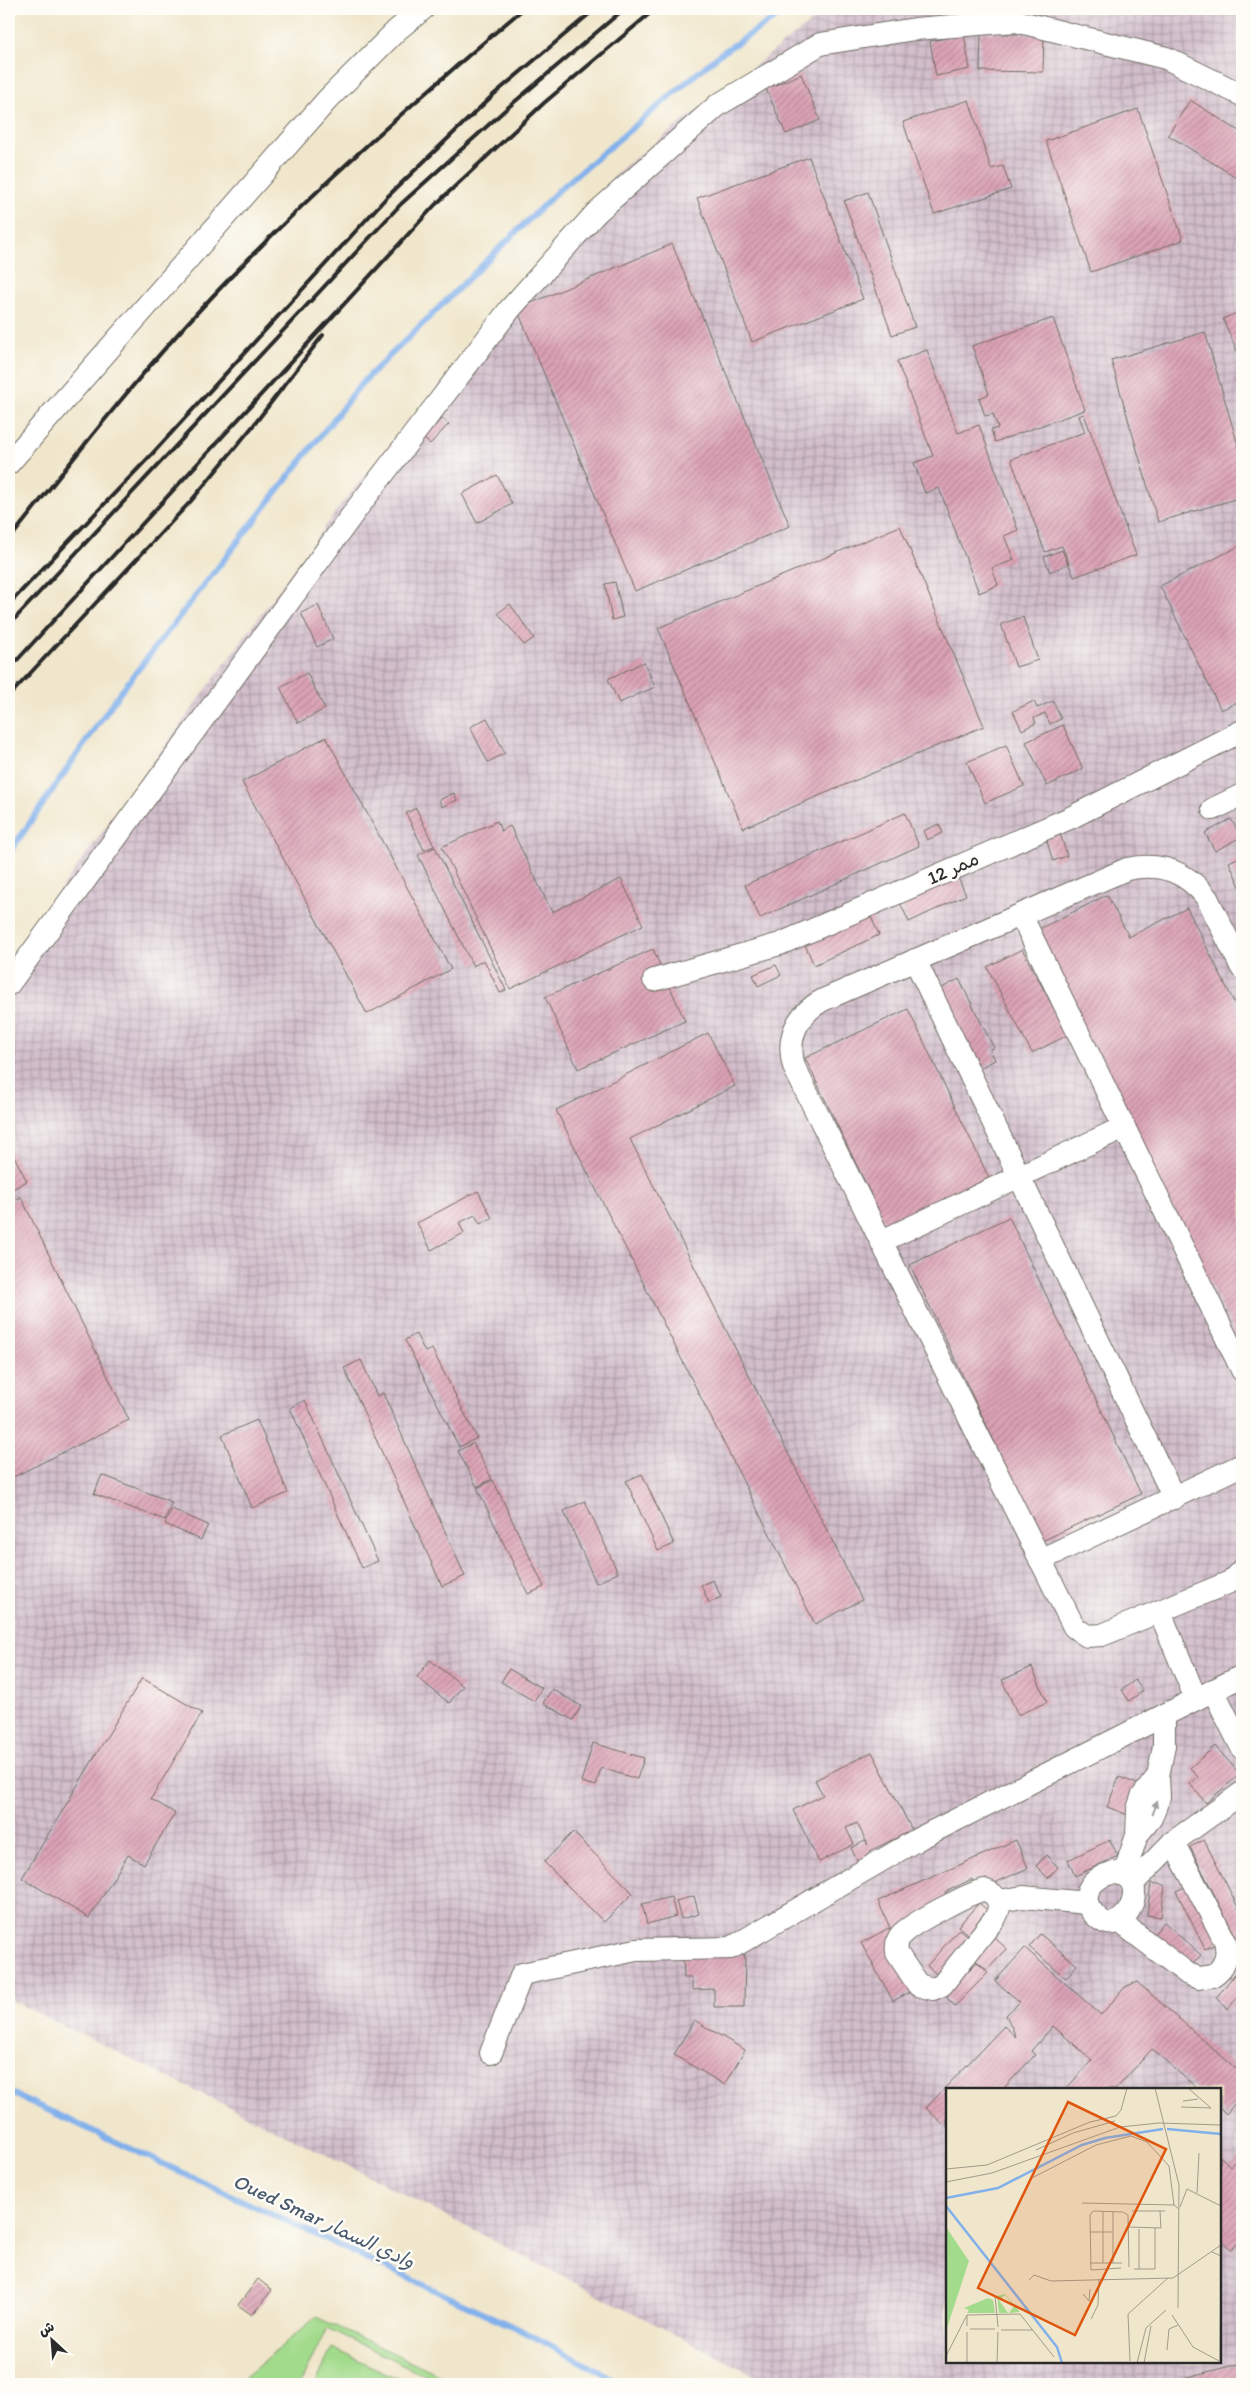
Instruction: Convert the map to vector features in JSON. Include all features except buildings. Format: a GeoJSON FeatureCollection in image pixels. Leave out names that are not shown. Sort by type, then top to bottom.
{"type":"FeatureCollection","features":[{"type":"Feature","properties":{"kind":"street"},"geometry":{"type":"LineString","coordinates":[[9,463],[328,99],[398,30],[423,9]]}},
{"type":"Feature","properties":{"kind":"street"},"geometry":{"type":"LineString","coordinates":[[9,984],[358,507],[510,310],[596,213],[718,105],[820,44],[915,29],[1016,21],[1166,58],[1242,95]]}},
{"type":"Feature","properties":{"kind":"street","name":"ممر 12"},"geometry":{"type":"LineString","coordinates":[[654,980],[780,944],[1070,818],[1242,731]]}},
{"type":"Feature","properties":{"kind":"street"},"geometry":{"type":"LineString","coordinates":[[1213,809],[1242,795]]}},
{"type":"Feature","properties":{"kind":"street"},"geometry":{"type":"LineString","coordinates":[[1242,968],[1207,898],[1199,887],[1178,872],[1166,868],[1152,866],[1127,870],[914,960],[813,1006],[797,1023],[791,1045],[794,1068],[1074,1628],[1087,1636],[1102,1636],[1230,1582],[1242,1570]]}},
{"type":"Feature","properties":{"kind":"street"},"geometry":{"type":"LineString","coordinates":[[1021,915],[1242,1370]]}},
{"type":"Feature","properties":{"kind":"street"},"geometry":{"type":"LineString","coordinates":[[914,960],[1174,1498]]}},
{"type":"Feature","properties":{"kind":"street"},"geometry":{"type":"LineString","coordinates":[[882,1241],[1124,1127]]}},
{"type":"Feature","properties":{"kind":"street"},"geometry":{"type":"LineString","coordinates":[[1040,1560],[1242,1465]]}},
{"type":"Feature","properties":{"kind":"street"},"geometry":{"type":"LineString","coordinates":[[1160,1612],[1205,1695],[1242,1748]]}},
{"type":"Feature","properties":{"kind":"street"},"geometry":{"type":"LineString","coordinates":[[491,2053],[522,1974],[636,1950],[731,1948],[920,1838],[1242,1676]]}},
{"type":"Feature","properties":{"kind":"street"},"geometry":{"type":"LineString","coordinates":[[1164,1715],[1164,1746],[1158,1776],[1149,1785],[1140,1803],[1136,1822],[1137,1835],[1128,1878],[1134,1895],[1128,1911],[1120,1921],[1113,1923],[1100,1920],[1090,1910],[1087,1903],[1086,1896],[1093,1882],[1106,1874],[1128,1878],[1242,1793]]}},
{"type":"Feature","properties":{"kind":"street"},"geometry":{"type":"LineString","coordinates":[[1120,1921],[1193,1977],[1212,1976],[1223,1967],[1227,1955],[1225,1941],[1174,1842]]}},
{"type":"Feature","properties":{"kind":"street"},"geometry":{"type":"LineString","coordinates":[[978,1891],[991,1892],[999,1901],[1000,1907],[995,1918],[942,1985],[932,1989],[918,1985],[897,1953],[896,1945],[903,1932],[978,1891]]}},
{"type":"Feature","properties":{"kind":"street"},"geometry":{"type":"LineString","coordinates":[[999,1901],[1023,1897],[1087,1903]]}},
{"type":"Feature","properties":{"kind":"shaded area"},"geometry":{"type":"Polygon","coordinates":[[[828,9],[1242,9],[1242,2384],[771,2384],[347,2165],[9,1999],[9,960],[342,503],[619,171],[828,9]]]}},
{"type":"Feature","properties":{"kind":"green space"},"geometry":{"type":"Polygon","coordinates":[[[316,2317],[460,2384],[444,2384],[327,2328],[300,2384],[248,2384],[244,2378],[316,2317]]]}},
{"type":"Feature","properties":{"kind":"green space"},"geometry":{"type":"Polygon","coordinates":[[[332,2348],[410,2384],[315,2384],[332,2348]]]}},
{"type":"Feature","properties":{"kind":"waterway"},"geometry":{"type":"LineString","coordinates":[[9,853],[119,694],[361,384],[560,189],[720,54],[789,9]]}},
{"type":"Feature","properties":{"kind":"waterway","name":"Oued Smar وادي السمار"},"geometry":{"type":"LineString","coordinates":[[9,2092],[531,2335],[622,2384]]}},
{"type":"Feature","properties":{"kind":"railway"},"geometry":{"type":"LineString","coordinates":[[9,540],[132,387],[183,328],[247,260],[362,150],[523,9]]}},
{"type":"Feature","properties":{"kind":"railway"},"geometry":{"type":"LineString","coordinates":[[9,604],[153,453],[385,199],[492,96],[595,9]]}},
{"type":"Feature","properties":{"kind":"railway"},"geometry":{"type":"LineString","coordinates":[[9,625],[401,204],[505,110],[624,9]]}},
{"type":"Feature","properties":{"kind":"railway"},"geometry":{"type":"LineString","coordinates":[[9,669],[435,205],[544,103],[655,9]]}},
{"type":"Feature","properties":{"kind":"railway"},"geometry":{"type":"LineString","coordinates":[[9,696],[191,501],[253,426],[323,335]]}}]}
